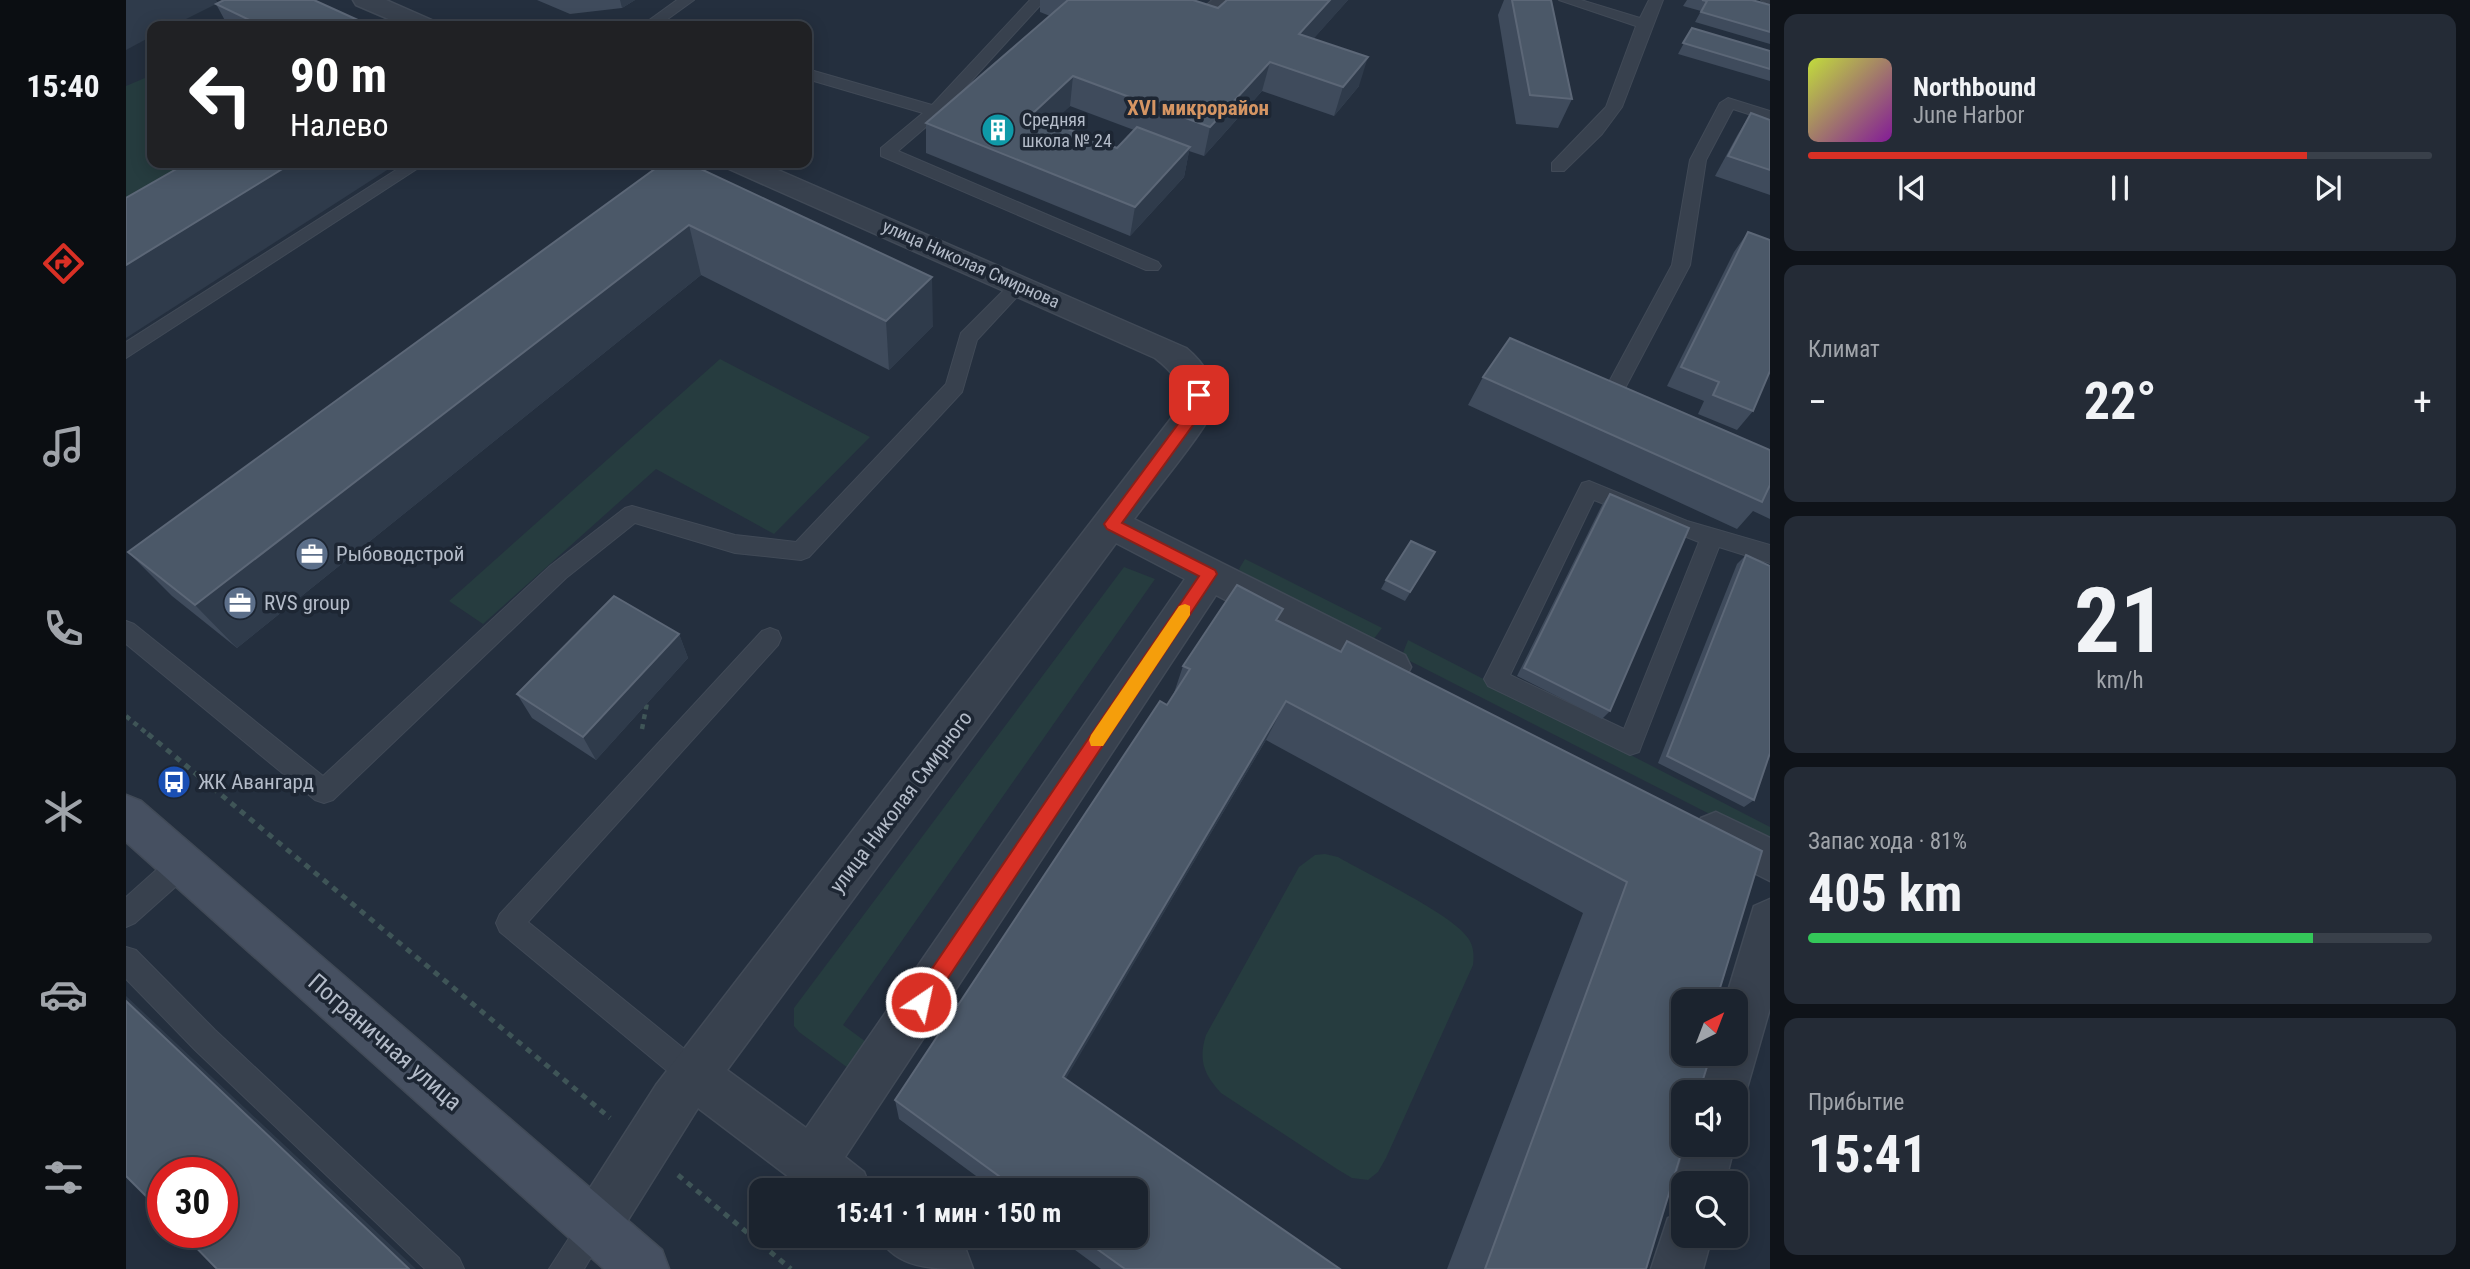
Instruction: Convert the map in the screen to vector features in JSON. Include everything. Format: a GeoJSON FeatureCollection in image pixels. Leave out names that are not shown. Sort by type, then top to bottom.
{"type":"FeatureCollection","features":[{"type":"Feature","properties":{"kind":"street"},"geometry":{"type":"LineString","coordinates":[[365,0],[413,21]]}},
{"type":"Feature","properties":{"kind":"street","name":"улица Николая Смирнова"},"geometry":{"type":"LineString","coordinates":[[750,168],[1166,350],[1183,362],[1195,377]]}},
{"type":"Feature","properties":{"kind":"street","name":"улица Николая Смирного"},"geometry":{"type":"LineString","coordinates":[[595,1226],[694,1075],[1196,410],[1199,395],[1195,377]]}},
{"type":"Feature","properties":{"kind":"street"},"geometry":{"type":"LineString","coordinates":[[1112,524],[1421,682]]}},
{"type":"Feature","properties":{"kind":"street"},"geometry":{"type":"LineString","coordinates":[[694,1075],[829,1177],[1209,574]]}},
{"type":"Feature","properties":{"kind":"street","name":"Пограничная улица"},"geometry":{"type":"LineString","coordinates":[[126,815],[643,1269]]}},
{"type":"Feature","properties":{"kind":"street"},"geometry":{"type":"LineString","coordinates":[[1683,816],[1770,860]]}},
{"type":"Feature","properties":{"kind":"street"},"geometry":{"type":"LineString","coordinates":[[1748,1003],[1770,921]]}},
{"type":"Feature","properties":{"kind":"street"},"geometry":{"type":"LineString","coordinates":[[920,1248],[947,1269]]}},
{"type":"Feature","properties":{"kind":"street"},"geometry":{"type":"LineString","coordinates":[[1677,1269],[1683,1248]]}},
{"type":"Feature","properties":{"kind":"lane"},"geometry":{"type":"LineString","coordinates":[[656,21],[687,0]]}},
{"type":"Feature","properties":{"kind":"lane"},"geometry":{"type":"LineString","coordinates":[[1038,0],[935,111],[887,152],[1152,266]]}},
{"type":"Feature","properties":{"kind":"lane"},"geometry":{"type":"LineString","coordinates":[[1149,0],[1202,18],[1220,0]]}},
{"type":"Feature","properties":{"kind":"lane"},"geometry":{"type":"LineString","coordinates":[[1566,0],[1642,23]]}},
{"type":"Feature","properties":{"kind":"lane"},"geometry":{"type":"LineString","coordinates":[[1558,167],[1613,110],[1635,56],[1642,23],[1656,0]]}},
{"type":"Feature","properties":{"kind":"lane"},"geometry":{"type":"LineString","coordinates":[[812,75],[935,111]]}},
{"type":"Feature","properties":{"kind":"lane"},"geometry":{"type":"LineString","coordinates":[[1649,411],[1612,395],[1681,265],[1698,160],[1728,103],[1770,116]]}},
{"type":"Feature","properties":{"kind":"lane"},"geometry":{"type":"LineString","coordinates":[[126,351],[410,168]]}},
{"type":"Feature","properties":{"kind":"lane"},"geometry":{"type":"LineString","coordinates":[[126,631],[324,792],[558,572],[632,514],[735,544],[801,551],[955,387],[968,338],[1019,285]]}},
{"type":"Feature","properties":{"kind":"lane"},"geometry":{"type":"LineString","coordinates":[[1712,537],[1630,744],[1496,679],[1589,489],[1682,528],[1770,554]]}},
{"type":"Feature","properties":{"kind":"lane"},"geometry":{"type":"LineString","coordinates":[[694,1075],[509,923],[770,638]]}},
{"type":"Feature","properties":{"kind":"lane"},"geometry":{"type":"LineString","coordinates":[[126,914],[182,864]]}},
{"type":"Feature","properties":{"kind":"lane"},"geometry":{"type":"LineString","coordinates":[[126,960],[205,1040],[449,1269]]}},
{"type":"Feature","properties":{"kind":"lane"},"geometry":{"type":"LineString","coordinates":[[565,1269],[595,1226]]}},
{"type":"Feature","properties":{"kind":"path"},"geometry":{"type":"LineString","coordinates":[[126,716],[791,1269]]}},
{"type":"Feature","properties":{"kind":"green space"},"geometry":{"type":"Polygon","coordinates":[[[147,77],[147,168],[221,168],[126,224],[126,86],[147,77]]]}},
{"type":"Feature","properties":{"kind":"green space"},"geometry":{"type":"Polygon","coordinates":[[[720,359],[870,437],[774,534],[656,469],[483,624],[449,601],[720,359]]]}},
{"type":"Feature","properties":{"kind":"green space"},"geometry":{"type":"Polygon","coordinates":[[[1245,559],[1382,628],[1373,640],[1243,575],[1239,569],[1245,559]]]}},
{"type":"Feature","properties":{"kind":"green space"},"geometry":{"type":"Polygon","coordinates":[[[1124,567],[1155,579],[843,1025],[877,1050],[859,1076],[799,1032],[794,1026],[794,1008],[1124,567]]]}},
{"type":"Feature","properties":{"kind":"green space"},"geometry":{"type":"Polygon","coordinates":[[[1408,640],[1770,827],[1770,836],[1743,831],[1406,659],[1403,653],[1408,640]]]}},
{"type":"Feature","properties":{"kind":"green space"},"geometry":{"type":"Polygon","coordinates":[[[1315,855],[1338,857],[1445,918],[1468,938],[1473,951],[1473,965],[1386,1158],[1378,1172],[1368,1180],[1352,1178],[1221,1093],[1210,1080],[1203,1060],[1206,1035],[1299,867],[1315,855]]]}},
{"type":"Feature","properties":{"kind":"building"},"geometry":{"type":"Polygon","coordinates":[[[224,0],[314,0],[360,21],[252,21],[216,4],[224,0]]]}},
{"type":"Feature","properties":{"kind":"building","name":"Средняя школа № 24"},"geometry":{"type":"Polygon","coordinates":[[[1068,0],[1193,0],[1218,8],[1227,0],[1330,0],[1299,34],[1368,57],[1343,87],[1270,62],[1210,127],[1073,76],[1031,115],[1117,148],[1137,127],[1190,147],[1135,207],[926,123],[1068,0]]]}},
{"type":"Feature","properties":{"kind":"building"},"geometry":{"type":"Polygon","coordinates":[[[1512,0],[1551,0],[1572,99],[1530,95],[1512,0]]]}},
{"type":"Feature","properties":{"kind":"building"},"geometry":{"type":"Polygon","coordinates":[[[1702,0],[1752,0],[1770,5],[1770,32],[1701,12],[1707,1],[1702,0]]]}},
{"type":"Feature","properties":{"kind":"building"},"geometry":{"type":"Polygon","coordinates":[[[1692,28],[1770,51],[1770,69],[1683,43],[1692,28]]]}},
{"type":"Feature","properties":{"kind":"building"},"geometry":{"type":"Polygon","coordinates":[[[1751,113],[1770,120],[1770,170],[1728,156],[1751,113]]]}},
{"type":"Feature","properties":{"kind":"building"},"geometry":{"type":"Polygon","coordinates":[[[178,168],[284,168],[126,265],[126,198],[178,168]]]}},
{"type":"Feature","properties":{"kind":"building"},"geometry":{"type":"Polygon","coordinates":[[[656,168],[699,168],[932,277],[886,321],[689,225],[195,605],[128,552],[656,168]]]}},
{"type":"Feature","properties":{"kind":"building"},"geometry":{"type":"Polygon","coordinates":[[[1748,232],[1770,240],[1770,371],[1753,411],[1713,395],[1719,382],[1681,367],[1748,232]]]}},
{"type":"Feature","properties":{"kind":"building"},"geometry":{"type":"Polygon","coordinates":[[[1510,338],[1770,450],[1770,485],[1762,502],[1483,377],[1510,338]]]}},
{"type":"Feature","properties":{"kind":"building"},"geometry":{"type":"Polygon","coordinates":[[[1610,494],[1689,528],[1610,711],[1524,668],[1610,494]]]}},
{"type":"Feature","properties":{"kind":"building"},"geometry":{"type":"Polygon","coordinates":[[[1411,541],[1435,552],[1410,592],[1386,580],[1411,541]]]}},
{"type":"Feature","properties":{"kind":"building"},"geometry":{"type":"Polygon","coordinates":[[[1746,555],[1770,566],[1770,753],[1754,800],[1667,756],[1746,555]]]}},
{"type":"Feature","properties":{"kind":"building"},"geometry":{"type":"Polygon","coordinates":[[[1237,585],[1283,609],[1276,620],[1341,652],[1347,641],[1762,851],[1720,989],[1671,989],[1671,1066],[1707,1066],[1703,1080],[1671,1080],[1671,1157],[1680,1157],[1676,1171],[1671,1171],[1671,1187],[1646,1269],[1485,1269],[1627,882],[1286,701],[1063,1077],[1340,1269],[1125,1269],[1096,1248],[1148,1248],[1148,1178],[1002,1178],[895,1100],[1160,701],[1167,705],[1190,669],[1183,666],[1237,585]]]}},
{"type":"Feature","properties":{"kind":"building"},"geometry":{"type":"Polygon","coordinates":[[[614,596],[679,634],[583,737],[517,694],[614,596]]]}},
{"type":"Feature","properties":{"kind":"building"},"geometry":{"type":"Polygon","coordinates":[[[126,1001],[409,1269],[217,1269],[197,1248],[238,1248],[238,1157],[147,1157],[147,1197],[126,1176],[126,1001]]]}},
{"type":"Feature","properties":{"kind":"slow traffic"},"geometry":{"type":"LineString","coordinates":[[1097,740],[1185,611]]}},
{"type":"Feature","properties":{"kind":"place","name":"Средняя школа № 24"},"geometry":{"type":"Point","coordinates":[998,130]}},
{"type":"Feature","properties":{"kind":"place","name":"Рыбоводстрой"},"geometry":{"type":"Point","coordinates":[312,554]}},
{"type":"Feature","properties":{"kind":"place","name":"RVS group"},"geometry":{"type":"Point","coordinates":[240,603]}},
{"type":"Feature","properties":{"kind":"place","name":"ЖК Авангард"},"geometry":{"type":"Point","coordinates":[174,782]}},
{"type":"Feature","properties":{"kind":"district","name":"XVI микрорайон"},"geometry":{"type":"Point","coordinates":[1198,108]}},
{"type":"Feature","properties":{"kind":"route"},"geometry":{"type":"LineString","coordinates":[[921,1002],[1209,574],[1112,524],[1196,410],[1199,395]]}}]}
